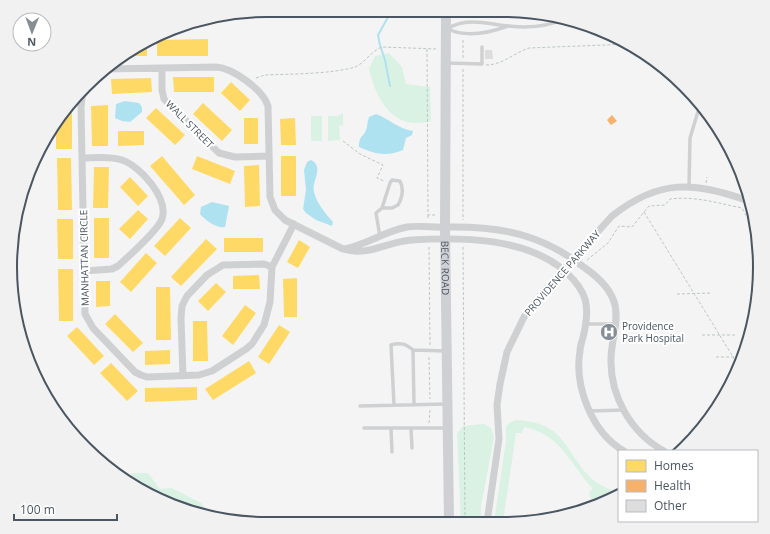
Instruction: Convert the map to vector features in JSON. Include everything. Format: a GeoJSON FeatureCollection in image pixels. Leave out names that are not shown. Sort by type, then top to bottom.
{"type":"FeatureCollection","features":[{"type":"Feature","properties":{"kind":"main road","name":"BECK ROAD"},"geometry":{"type":"LineString","coordinates":[[446,17],[445,227],[448,517]]}},
{"type":"Feature","properties":{"kind":"street"},"geometry":{"type":"LineString","coordinates":[[115,69],[223,67],[231,70],[267,101],[271,204],[279,215],[343,249],[361,252],[403,242],[446,240],[495,242],[510,245],[541,256],[563,270],[582,290],[587,306],[586,324],[579,351],[579,371],[583,392],[590,411],[609,438],[623,450]]}},
{"type":"Feature","properties":{"kind":"street","name":"WALL STREET"},"geometry":{"type":"LineString","coordinates":[[162,68],[162,90],[164,99],[218,154],[235,157],[269,156]]}},
{"type":"Feature","properties":{"kind":"street","name":"MANHATTAN CIRCLE"},"geometry":{"type":"LineString","coordinates":[[81,100],[84,309],[87,320],[135,372],[147,377],[199,375],[212,371],[252,344],[264,325],[269,310],[272,267],[294,224]]}},
{"type":"Feature","properties":{"kind":"street"},"geometry":{"type":"LineString","coordinates":[[82,158],[111,158],[128,162],[140,172],[160,196],[163,209],[159,224],[118,266],[84,271]]}},
{"type":"Feature","properties":{"kind":"street","name":"PROVIDENCE PARKWAY"},"geometry":{"type":"LineString","coordinates":[[488,517],[499,439],[497,405],[500,384],[507,352],[524,317],[573,258],[612,216],[624,207],[651,192],[689,186],[705,188],[744,200]]}},
{"type":"Feature","properties":{"kind":"street"},"geometry":{"type":"LineString","coordinates":[[343,249],[365,244],[402,228],[463,226],[483,227],[512,232],[547,244],[573,258],[604,284],[610,293],[614,304],[616,324],[612,347],[611,371],[615,390],[630,421],[647,440],[662,450]]}},
{"type":"Feature","properties":{"kind":"street"},"geometry":{"type":"LineString","coordinates":[[402,228],[403,242]]}},
{"type":"Feature","properties":{"kind":"street"},"geometry":{"type":"LineString","coordinates":[[380,237],[381,247]]}},
{"type":"Feature","properties":{"kind":"street"},"geometry":{"type":"LineString","coordinates":[[183,376],[181,318],[182,306],[187,296],[207,275],[223,265],[264,264],[272,267]]}},
{"type":"Feature","properties":{"kind":"lane"},"geometry":{"type":"LineString","coordinates":[[446,28],[463,22],[488,22],[509,26],[545,25],[553,22]]}},
{"type":"Feature","properties":{"kind":"lane"},"geometry":{"type":"LineString","coordinates":[[446,28],[457,33],[489,33],[509,26]]}},
{"type":"Feature","properties":{"kind":"lane"},"geometry":{"type":"LineString","coordinates":[[446,64],[482,64],[482,47]]}},
{"type":"Feature","properties":{"kind":"lane"},"geometry":{"type":"LineString","coordinates":[[689,186],[690,138],[698,111]]}},
{"type":"Feature","properties":{"kind":"lane"},"geometry":{"type":"LineString","coordinates":[[380,237],[376,213],[382,208],[392,180],[400,181],[402,185],[400,201],[396,207],[382,208]]}},
{"type":"Feature","properties":{"kind":"lane"},"geometry":{"type":"LineString","coordinates":[[586,324],[616,324]]}},
{"type":"Feature","properties":{"kind":"lane"},"geometry":{"type":"LineString","coordinates":[[394,405],[392,345],[397,343],[406,344],[413,350],[447,351]]}},
{"type":"Feature","properties":{"kind":"lane"},"geometry":{"type":"LineString","coordinates":[[413,350],[414,404]]}},
{"type":"Feature","properties":{"kind":"lane"},"geometry":{"type":"LineString","coordinates":[[360,406],[447,404]]}},
{"type":"Feature","properties":{"kind":"lane"},"geometry":{"type":"LineString","coordinates":[[590,411],[624,410]]}},
{"type":"Feature","properties":{"kind":"lane"},"geometry":{"type":"LineString","coordinates":[[364,428],[448,428]]}},
{"type":"Feature","properties":{"kind":"lane"},"geometry":{"type":"LineString","coordinates":[[391,428],[392,452]]}},
{"type":"Feature","properties":{"kind":"lane"},"geometry":{"type":"LineString","coordinates":[[412,428],[412,448]]}},
{"type":"Feature","properties":{"kind":"path"},"geometry":{"type":"LineString","coordinates":[[482,64],[497,64],[518,52],[529,48],[617,45]]}},
{"type":"Feature","properties":{"kind":"path"},"geometry":{"type":"LineString","coordinates":[[246,82],[265,75],[348,68],[362,63],[377,49],[382,47],[446,50]]}},
{"type":"Feature","properties":{"kind":"path"},"geometry":{"type":"LineString","coordinates":[[427,49],[428,215],[445,215]]}},
{"type":"Feature","properties":{"kind":"path"},"geometry":{"type":"LineString","coordinates":[[463,64],[463,226]]}},
{"type":"Feature","properties":{"kind":"path"},"geometry":{"type":"LineString","coordinates":[[343,141],[360,154],[383,165],[377,178],[390,184]]}},
{"type":"Feature","properties":{"kind":"path"},"geometry":{"type":"LineString","coordinates":[[581,264],[608,243],[619,226],[630,227],[636,224],[649,206],[665,205],[670,199],[699,198],[742,208],[748,219]]}},
{"type":"Feature","properties":{"kind":"path"},"geometry":{"type":"LineString","coordinates":[[644,212],[735,361]]}},
{"type":"Feature","properties":{"kind":"path"},"geometry":{"type":"LineString","coordinates":[[463,240],[465,517]]}},
{"type":"Feature","properties":{"kind":"path"},"geometry":{"type":"LineString","coordinates":[[429,277],[429,428]]}},
{"type":"Feature","properties":{"kind":"path"},"geometry":{"type":"LineString","coordinates":[[677,294],[711,293]]}},
{"type":"Feature","properties":{"kind":"path"},"geometry":{"type":"LineString","coordinates":[[702,335],[737,335]]}},
{"type":"Feature","properties":{"kind":"path"},"geometry":{"type":"LineString","coordinates":[[716,357],[736,357]]}},
{"type":"Feature","properties":{"kind":"green space"},"geometry":{"type":"Polygon","coordinates":[[[389,53],[402,67],[406,84],[430,87],[431,121],[418,123],[406,122],[389,111],[382,102],[372,81],[369,69],[375,56],[389,53]]]}},
{"type":"Feature","properties":{"kind":"green space"},"geometry":{"type":"Polygon","coordinates":[[[343,113],[343,126],[339,125],[340,140],[328,141],[328,116],[337,116],[343,113]]]}},
{"type":"Feature","properties":{"kind":"green space"},"geometry":{"type":"Polygon","coordinates":[[[311,116],[322,116],[322,141],[311,141],[311,116]]]}},
{"type":"Feature","properties":{"kind":"green space"},"geometry":{"type":"Polygon","coordinates":[[[516,420],[532,422],[545,426],[561,439],[591,478],[613,491],[591,501],[589,492],[593,489],[564,451],[547,436],[524,427],[522,433],[516,433],[504,517],[495,517],[506,441],[506,427],[509,423],[516,420]]]}},
{"type":"Feature","properties":{"kind":"green space"},"geometry":{"type":"Polygon","coordinates":[[[484,424],[491,428],[494,437],[481,506],[481,517],[461,517],[457,434],[463,426],[484,424]]]}},
{"type":"Feature","properties":{"kind":"green space"},"geometry":{"type":"Polygon","coordinates":[[[132,473],[148,473],[160,489],[172,488],[201,503],[206,509],[171,498],[142,484],[129,476],[132,473]]]}},
{"type":"Feature","properties":{"kind":"water"},"geometry":{"type":"Polygon","coordinates":[[[125,101],[139,103],[142,107],[142,112],[130,122],[115,118],[116,104],[125,101]]]}},
{"type":"Feature","properties":{"kind":"water"},"geometry":{"type":"Polygon","coordinates":[[[376,114],[403,128],[413,131],[412,135],[406,138],[403,150],[381,154],[359,147],[361,137],[367,128],[369,117],[376,114]]]}},
{"type":"Feature","properties":{"kind":"water"},"geometry":{"type":"Polygon","coordinates":[[[311,160],[317,167],[314,188],[315,196],[317,201],[333,222],[332,226],[316,220],[303,209],[306,190],[304,170],[307,162],[311,160]]]}},
{"type":"Feature","properties":{"kind":"water"},"geometry":{"type":"Polygon","coordinates":[[[212,202],[229,206],[225,227],[218,227],[200,214],[201,207],[212,202]]]}},
{"type":"Feature","properties":{"kind":"building: Homes"},"geometry":{"type":"Polygon","coordinates":[[[208,39],[208,56],[157,56],[157,43],[163,40],[208,39]]]}},
{"type":"Feature","properties":{"kind":"building: Homes"},"geometry":{"type":"Polygon","coordinates":[[[147,48],[147,56],[133,56],[147,48]]]}},
{"type":"Feature","properties":{"kind":"building: Homes"},"geometry":{"type":"Polygon","coordinates":[[[173,77],[214,77],[214,92],[174,92],[173,77]]]}},
{"type":"Feature","properties":{"kind":"building: Homes"},"geometry":{"type":"Polygon","coordinates":[[[151,78],[152,92],[112,94],[111,79],[151,78]]]}},
{"type":"Feature","properties":{"kind":"building: Homes"},"geometry":{"type":"Polygon","coordinates":[[[231,82],[250,100],[240,111],[221,93],[231,82]]]}},
{"type":"Feature","properties":{"kind":"building: Homes"},"geometry":{"type":"Polygon","coordinates":[[[203,103],[232,130],[222,141],[193,114],[203,103]]]}},
{"type":"Feature","properties":{"kind":"building: Homes"},"geometry":{"type":"Polygon","coordinates":[[[108,105],[108,146],[92,146],[91,106],[108,105]]]}},
{"type":"Feature","properties":{"kind":"building: Homes"},"geometry":{"type":"Polygon","coordinates":[[[156,108],[185,135],[175,145],[146,118],[156,108]]]}},
{"type":"Feature","properties":{"kind":"building: Homes"},"geometry":{"type":"Polygon","coordinates":[[[72,111],[72,149],[56,149],[56,133],[72,111]]]}},
{"type":"Feature","properties":{"kind":"building: Homes"},"geometry":{"type":"Polygon","coordinates":[[[244,118],[258,118],[258,144],[244,144],[244,118]]]}},
{"type":"Feature","properties":{"kind":"building: Homes"},"geometry":{"type":"Polygon","coordinates":[[[295,118],[296,145],[281,145],[280,119],[295,118]]]}},
{"type":"Feature","properties":{"kind":"building: Homes"},"geometry":{"type":"Polygon","coordinates":[[[118,131],[144,131],[144,145],[118,146],[118,131]]]}},
{"type":"Feature","properties":{"kind":"building: Homes"},"geometry":{"type":"Polygon","coordinates":[[[162,156],[195,195],[184,205],[150,166],[162,156]]]}},
{"type":"Feature","properties":{"kind":"building: Homes"},"geometry":{"type":"Polygon","coordinates":[[[197,156],[235,171],[230,184],[192,169],[197,156]]]}},
{"type":"Feature","properties":{"kind":"building: Homes"},"geometry":{"type":"Polygon","coordinates":[[[281,156],[296,156],[296,196],[281,196],[281,156]]]}},
{"type":"Feature","properties":{"kind":"building: Homes"},"geometry":{"type":"Polygon","coordinates":[[[57,158],[71,158],[72,210],[58,210],[57,158]]]}},
{"type":"Feature","properties":{"kind":"building: Homes"},"geometry":{"type":"Polygon","coordinates":[[[259,165],[260,206],[245,207],[244,166],[259,165]]]}},
{"type":"Feature","properties":{"kind":"building: Homes"},"geometry":{"type":"Polygon","coordinates":[[[94,167],[109,167],[108,208],[93,208],[94,167]]]}},
{"type":"Feature","properties":{"kind":"building: Homes"},"geometry":{"type":"Polygon","coordinates":[[[130,177],[148,196],[138,206],[120,187],[130,177]]]}},
{"type":"Feature","properties":{"kind":"building: Homes"},"geometry":{"type":"Polygon","coordinates":[[[138,210],[148,219],[130,239],[119,229],[138,210]]]}},
{"type":"Feature","properties":{"kind":"building: Homes"},"geometry":{"type":"Polygon","coordinates":[[[94,218],[109,218],[109,258],[94,258],[94,218]]]}},
{"type":"Feature","properties":{"kind":"building: Homes"},"geometry":{"type":"Polygon","coordinates":[[[180,218],[191,228],[165,256],[154,246],[180,218]]]}},
{"type":"Feature","properties":{"kind":"building: Homes"},"geometry":{"type":"Polygon","coordinates":[[[57,219],[73,219],[73,259],[58,259],[57,219]]]}},
{"type":"Feature","properties":{"kind":"building: Homes"},"geometry":{"type":"Polygon","coordinates":[[[224,238],[263,238],[263,252],[224,252],[224,238]]]}},
{"type":"Feature","properties":{"kind":"building: Homes"},"geometry":{"type":"Polygon","coordinates":[[[206,239],[217,249],[181,286],[171,277],[206,239]]]}},
{"type":"Feature","properties":{"kind":"building: Homes"},"geometry":{"type":"Polygon","coordinates":[[[299,240],[310,247],[298,268],[287,262],[299,240]]]}},
{"type":"Feature","properties":{"kind":"building: Homes"},"geometry":{"type":"Polygon","coordinates":[[[146,253],[157,263],[131,292],[120,282],[146,253]]]}},
{"type":"Feature","properties":{"kind":"building: Homes"},"geometry":{"type":"Polygon","coordinates":[[[58,269],[73,269],[73,321],[59,321],[58,269]]]}},
{"type":"Feature","properties":{"kind":"building: Homes"},"geometry":{"type":"Polygon","coordinates":[[[259,275],[260,289],[233,289],[233,276],[259,275]]]}},
{"type":"Feature","properties":{"kind":"building: Homes"},"geometry":{"type":"Polygon","coordinates":[[[297,278],[297,317],[284,317],[283,279],[297,278]]]}},
{"type":"Feature","properties":{"kind":"building: Homes"},"geometry":{"type":"Polygon","coordinates":[[[96,281],[110,281],[110,306],[96,307],[96,281]]]}},
{"type":"Feature","properties":{"kind":"building: Homes"},"geometry":{"type":"Polygon","coordinates":[[[216,283],[226,292],[208,311],[198,301],[216,283]]]}},
{"type":"Feature","properties":{"kind":"building: Homes"},"geometry":{"type":"Polygon","coordinates":[[[156,287],[170,287],[171,340],[156,340],[156,287]]]}},
{"type":"Feature","properties":{"kind":"building: Homes"},"geometry":{"type":"Polygon","coordinates":[[[245,305],[256,313],[233,345],[222,336],[245,305]]]}},
{"type":"Feature","properties":{"kind":"building: Homes"},"geometry":{"type":"Polygon","coordinates":[[[115,314],[143,343],[133,352],[105,324],[115,314]]]}},
{"type":"Feature","properties":{"kind":"building: Homes"},"geometry":{"type":"Polygon","coordinates":[[[193,321],[207,321],[208,361],[193,361],[193,321]]]}},
{"type":"Feature","properties":{"kind":"building: Homes"},"geometry":{"type":"Polygon","coordinates":[[[279,325],[290,332],[269,364],[258,357],[279,325]]]}},
{"type":"Feature","properties":{"kind":"building: Homes"},"geometry":{"type":"Polygon","coordinates":[[[77,327],[104,356],[94,365],[67,336],[77,327]]]}},
{"type":"Feature","properties":{"kind":"building: Homes"},"geometry":{"type":"Polygon","coordinates":[[[170,350],[170,364],[145,365],[145,351],[170,350]]]}},
{"type":"Feature","properties":{"kind":"building: Homes"},"geometry":{"type":"Polygon","coordinates":[[[249,361],[256,373],[213,400],[205,389],[249,361]]]}},
{"type":"Feature","properties":{"kind":"building: Homes"},"geometry":{"type":"Polygon","coordinates":[[[111,363],[138,391],[127,401],[100,373],[111,363]]]}},
{"type":"Feature","properties":{"kind":"building: Homes"},"geometry":{"type":"Polygon","coordinates":[[[197,387],[197,400],[145,402],[145,388],[197,387]]]}},
{"type":"Feature","properties":{"kind":"building: Health"},"geometry":{"type":"Polygon","coordinates":[[[612,115],[617,121],[611,125],[607,120],[612,115]]]}},
{"type":"Feature","properties":{"kind":"building: Other"},"geometry":{"type":"Polygon","coordinates":[[[485,50],[492,50],[493,59],[485,59],[485,50]]]}},
{"type":"Feature","properties":{"kind":"waterway"},"geometry":{"type":"LineString","coordinates":[[388,17],[378,35],[390,86]]}},
{"type":"Feature","properties":{"kind":"place","name":"Providence Park Hospital"},"geometry":{"type":"Point","coordinates":[609,332]}}]}
